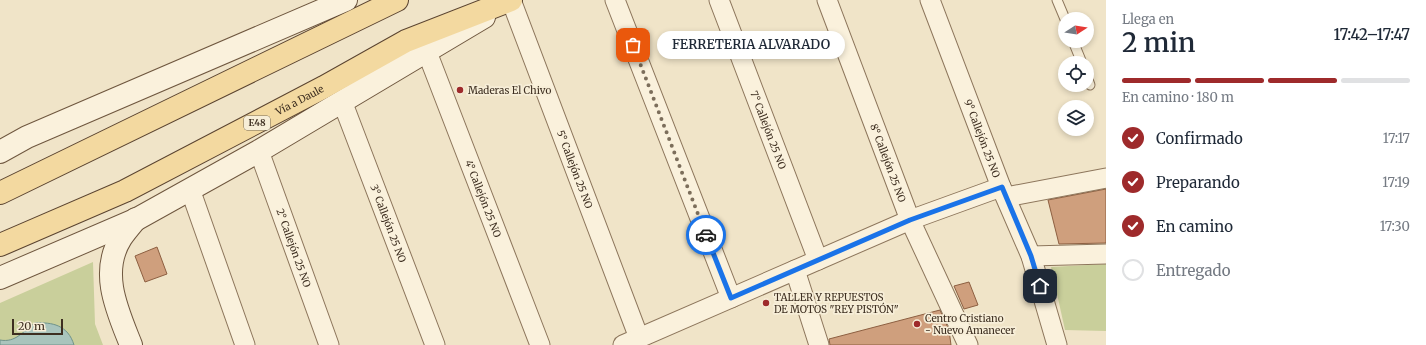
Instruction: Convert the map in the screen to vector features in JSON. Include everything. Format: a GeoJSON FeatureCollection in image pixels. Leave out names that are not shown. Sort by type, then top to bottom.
{"type":"FeatureCollection","features":[{"type":"Feature","properties":{"kind":"main road"},"geometry":{"type":"LineString","coordinates":[[0,152],[27,137],[346,0]]}},
{"type":"Feature","properties":{"kind":"main road"},"geometry":{"type":"LineString","coordinates":[[0,193],[397,0]]}},
{"type":"Feature","properties":{"kind":"main road","name":"E48"},"geometry":{"type":"LineString","coordinates":[[0,278],[137,219],[259,152],[511,0]]}},
{"type":"Feature","properties":{"kind":"main road","name":"Vía a Daule"},"geometry":{"type":"LineString","coordinates":[[1,245],[125,191],[310,95],[406,41],[511,0]]}},
{"type":"Feature","properties":{"kind":"main road"},"geometry":{"type":"LineString","coordinates":[[131,345],[116,306],[111,280],[112,259],[120,239],[137,219]]}},
{"type":"Feature","properties":{"kind":"street","name":"5° Callejón 25 NO"},"geometry":{"type":"LineString","coordinates":[[511,0],[631,341]]}},
{"type":"Feature","properties":{"kind":"street"},"geometry":{"type":"LineString","coordinates":[[615,0],[731,298]]}},
{"type":"Feature","properties":{"kind":"street","name":"7° Callejón 25 NO"},"geometry":{"type":"LineString","coordinates":[[719,0],[818,260]]}},
{"type":"Feature","properties":{"kind":"street","name":"8° Callejón 25 NO"},"geometry":{"type":"LineString","coordinates":[[827,0],[910,220],[968,345]]}},
{"type":"Feature","properties":{"kind":"street","name":"9° Callejón 25 NO"},"geometry":{"type":"LineString","coordinates":[[930,0],[1004,192],[1031,256],[1057,345]]}},
{"type":"Feature","properties":{"kind":"street","name":"4° Callejón 25 NO"},"geometry":{"type":"LineString","coordinates":[[427,52],[540,345]]}},
{"type":"Feature","properties":{"kind":"street","name":"3° Callejón 25 NO"},"geometry":{"type":"LineString","coordinates":[[342,101],[435,345]]}},
{"type":"Feature","properties":{"kind":"street","name":"2° Callejón 25 NO"},"geometry":{"type":"LineString","coordinates":[[259,152],[329,345]]}},
{"type":"Feature","properties":{"kind":"street"},"geometry":{"type":"LineString","coordinates":[[631,341],[910,220],[1004,192],[1106,178]]}},
{"type":"Feature","properties":{"kind":"street"},"geometry":{"type":"LineString","coordinates":[[190,189],[245,345]]}},
{"type":"Feature","properties":{"kind":"street"},"geometry":{"type":"LineString","coordinates":[[1031,256],[1106,254]]}},
{"type":"Feature","properties":{"kind":"street"},"geometry":{"type":"LineString","coordinates":[[795,270],[819,345]]}},
{"type":"Feature","properties":{"kind":"lane"},"geometry":{"type":"LineString","coordinates":[[1057,0],[1062,12]]}},
{"type":"Feature","properties":{"kind":"green space"},"geometry":{"type":"Polygon","coordinates":[[[93,262],[95,324],[103,345],[0,345],[0,303],[93,262]]]}},
{"type":"Feature","properties":{"kind":"green space"},"geometry":{"type":"Polygon","coordinates":[[[1106,264],[1106,331],[1065,330],[1051,267],[1106,264]]]}},
{"type":"Feature","properties":{"kind":"water"},"geometry":{"type":"Polygon","coordinates":[[[35,323],[47,323],[59,326],[68,333],[74,345],[0,345],[0,340],[11,340],[19,336],[35,323]]]}},
{"type":"Feature","properties":{"kind":"building"},"geometry":{"type":"Polygon","coordinates":[[[1106,189],[1106,243],[1059,244],[1048,200],[1106,189]]]}},
{"type":"Feature","properties":{"kind":"building"},"geometry":{"type":"Polygon","coordinates":[[[157,247],[167,274],[145,282],[135,256],[157,247]]]}},
{"type":"Feature","properties":{"kind":"building"},"geometry":{"type":"Polygon","coordinates":[[[969,282],[978,305],[964,309],[954,286],[969,282]]]}},
{"type":"Feature","properties":{"kind":"building","name":"Centro Cristiano - Nuevo Amanecer"},"geometry":{"type":"Polygon","coordinates":[[[940,310],[949,330],[951,345],[830,345],[829,339],[940,310]]]}},
{"type":"Feature","properties":{"kind":"way so far"},"geometry":{"type":"LineString","coordinates":[[633,45],[706,235]]}},
{"type":"Feature","properties":{"kind":"place","name":"FERRETERIA ALVARADO"},"geometry":{"type":"Point","coordinates":[633,45]}},
{"type":"Feature","properties":{"kind":"place","name":"Maderas El Chivo"},"geometry":{"type":"Point","coordinates":[460,90]}},
{"type":"Feature","properties":{"kind":"place","name":"TALLER Y REPUESTOS DE MOTOS \"REY PISTÓN\""},"geometry":{"type":"Point","coordinates":[766,303]}},
{"type":"Feature","properties":{"kind":"place","name":"Centro Cristiano - Nuevo Amanecer"},"geometry":{"type":"Point","coordinates":[917,324]}},
{"type":"Feature","properties":{"kind":"route"},"geometry":{"type":"LineString","coordinates":[[706,235],[731,298],[910,220],[1002,187],[1031,256],[1040,286]]}}]}
